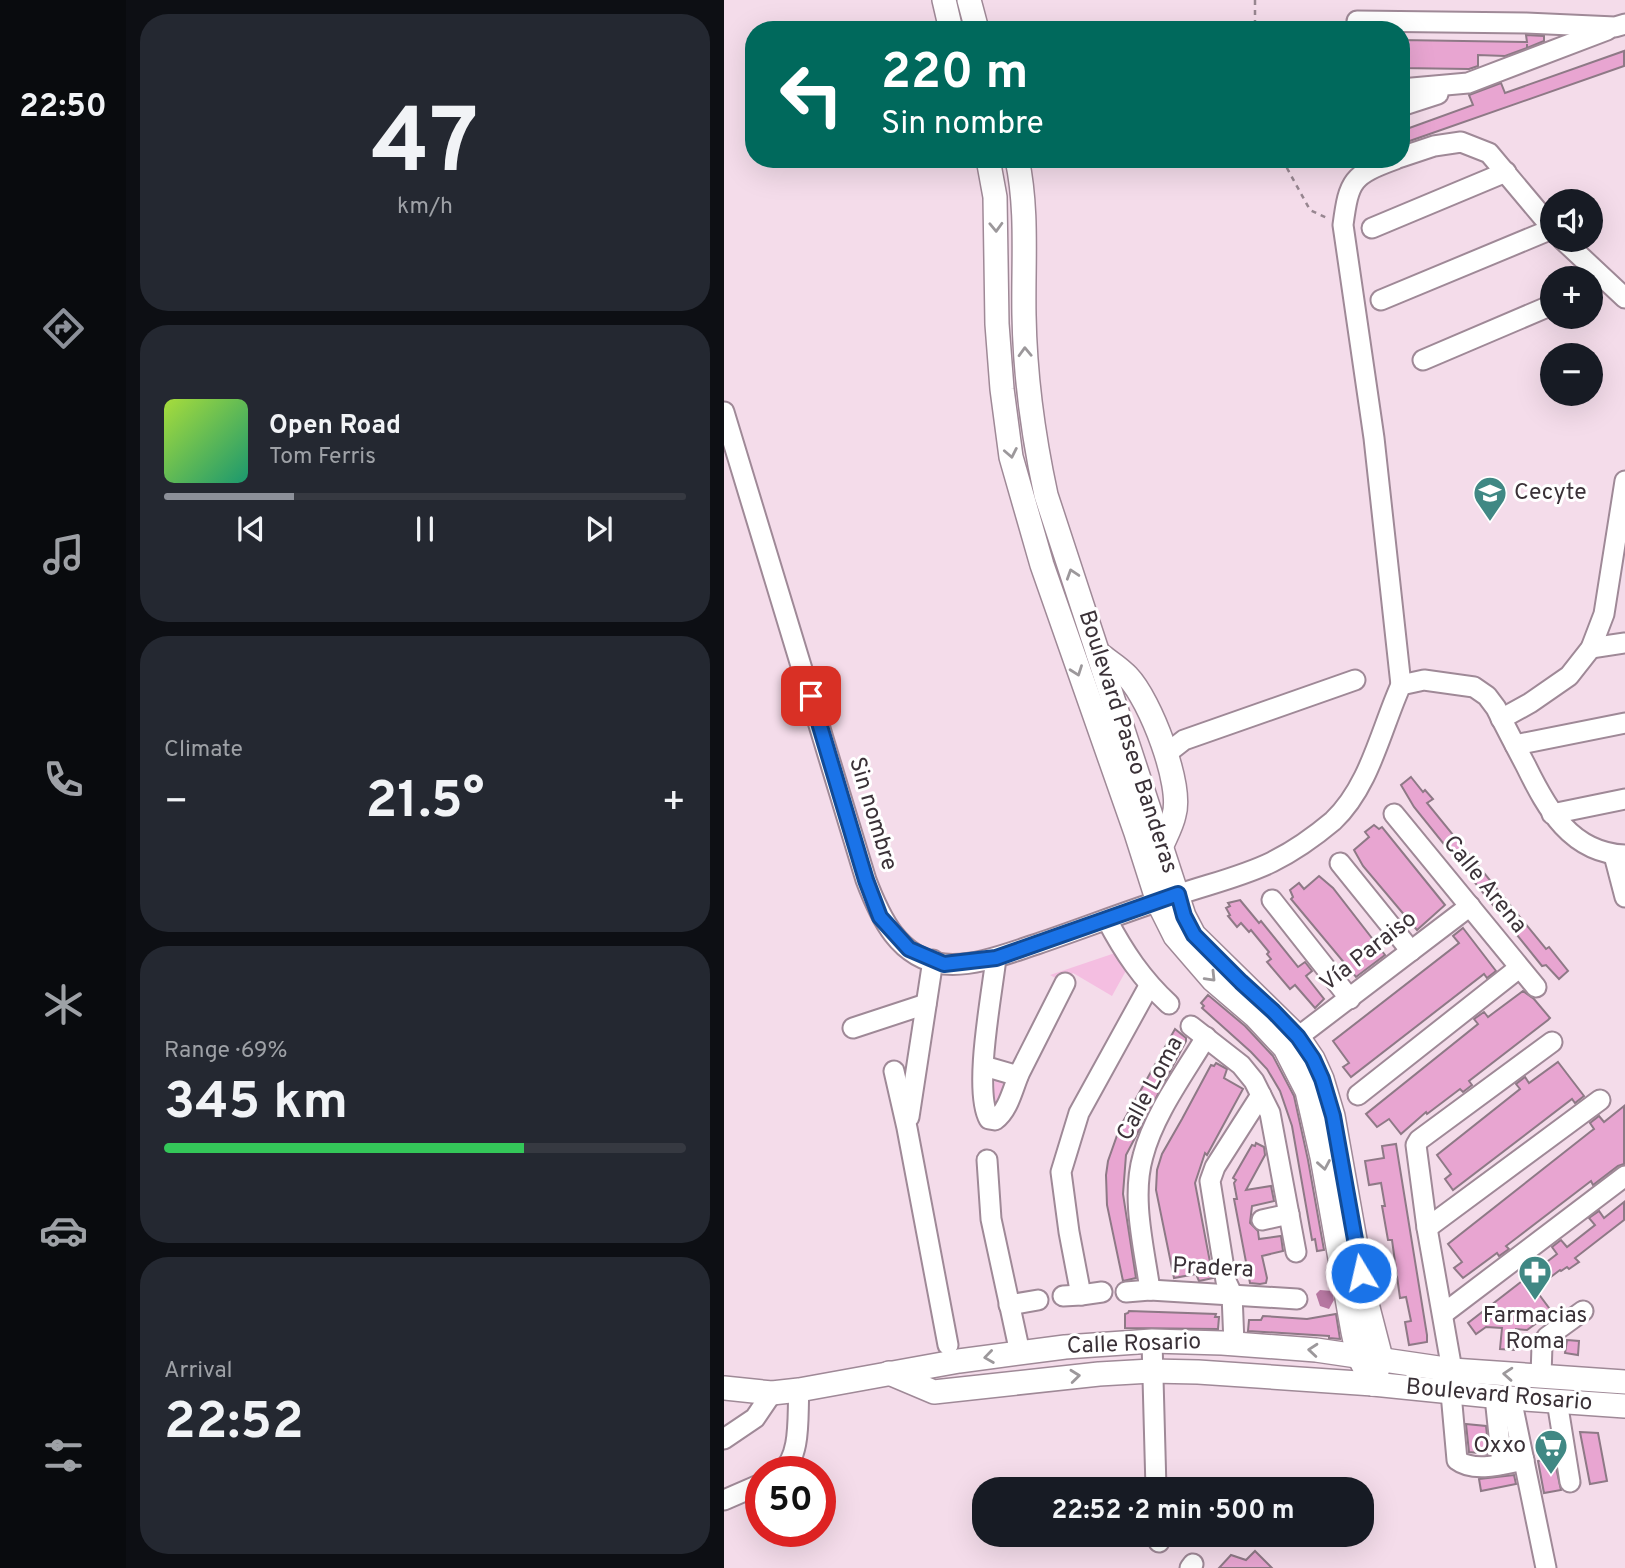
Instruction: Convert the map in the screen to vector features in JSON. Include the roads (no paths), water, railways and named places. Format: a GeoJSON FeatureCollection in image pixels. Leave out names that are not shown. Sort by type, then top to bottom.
{"type":"FeatureCollection","features":[{"type":"Feature","properties":{"kind":"main road"},"geometry":{"type":"LineString","coordinates":[[944,0],[949,21]]}},
{"type":"Feature","properties":{"kind":"main road"},"geometry":{"type":"LineString","coordinates":[[969,0],[975,21]]}},
{"type":"Feature","properties":{"kind":"main road","name":"Boulevard Paseo Banderas"},"geometry":{"type":"LineString","coordinates":[[990,168],[995,197],[999,350],[1011,457],[1049,589],[1136,833],[1168,898],[1184,916],[1194,935],[1298,1037],[1313,1059],[1322,1079],[1333,1116],[1365,1296],[1373,1384]]}},
{"type":"Feature","properties":{"kind":"main road","name":"Boulevard Paseo Banderas"},"geometry":{"type":"LineString","coordinates":[[1018,168],[1023,204],[1026,369],[1034,438],[1046,495],[1162,845],[1175,936],[1205,971],[1255,1016],[1285,1048],[1307,1091],[1369,1357]]}},
{"type":"Feature","properties":{"kind":"main road"},"geometry":{"type":"LineString","coordinates":[[1098,653],[1129,677],[1169,743],[1175,813],[1162,845]]}},
{"type":"Feature","properties":{"kind":"main road","name":"Calle Rosario"},"geometry":{"type":"LineString","coordinates":[[727,1391],[772,1393],[799,1390],[1020,1353],[1152,1341],[1228,1343],[1369,1357]]}},
{"type":"Feature","properties":{"kind":"main road","name":"Boulevard Rosario"},"geometry":{"type":"LineString","coordinates":[[1369,1357],[1452,1370],[1625,1382]]}},
{"type":"Feature","properties":{"kind":"main road","name":"Calle Rosario"},"geometry":{"type":"LineString","coordinates":[[889,1373],[934,1392],[1151,1371],[1373,1384]]}},
{"type":"Feature","properties":{"kind":"main road","name":"Boulevard Rosario"},"geometry":{"type":"LineString","coordinates":[[1373,1384],[1503,1398],[1625,1406]]}},
{"type":"Feature","properties":{"kind":"street"},"geometry":{"type":"LineString","coordinates":[[1410,22],[1620,25]]}},
{"type":"Feature","properties":{"kind":"street"},"geometry":{"type":"LineString","coordinates":[[1410,103],[1620,25]]}},
{"type":"Feature","properties":{"kind":"street"},"geometry":{"type":"LineString","coordinates":[[1410,88],[1468,83]]}},
{"type":"Feature","properties":{"kind":"street"},"geometry":{"type":"LineString","coordinates":[[1410,155],[1434,146],[1461,142],[1489,153],[1540,214]]}},
{"type":"Feature","properties":{"kind":"street"},"geometry":{"type":"LineString","coordinates":[[1373,168],[1357,177],[1348,193],[1343,225],[1374,438],[1401,685],[1424,680],[1474,687],[1486,696],[1552,814],[1577,840],[1590,847],[1619,855],[1625,897]]}},
{"type":"Feature","properties":{"kind":"street"},"geometry":{"type":"LineString","coordinates":[[1372,228],[1506,172]]}},
{"type":"Feature","properties":{"kind":"street"},"geometry":{"type":"LineString","coordinates":[[1381,300],[1540,234]]}},
{"type":"Feature","properties":{"kind":"street"},"geometry":{"type":"LineString","coordinates":[[1572,252],[1583,266]]}},
{"type":"Feature","properties":{"kind":"street"},"geometry":{"type":"LineString","coordinates":[[1603,288],[1625,298]]}},
{"type":"Feature","properties":{"kind":"street"},"geometry":{"type":"LineString","coordinates":[[1423,360],[1540,310]]}},
{"type":"Feature","properties":{"kind":"street","name":"Sin nombre"},"geometry":{"type":"LineString","coordinates":[[724,412],[870,893],[880,917],[895,936],[909,949],[933,960],[944,964],[996,958],[1242,875],[1270,863],[1304,843],[1336,818],[1358,789],[1401,685]]}},
{"type":"Feature","properties":{"kind":"street"},"geometry":{"type":"LineString","coordinates":[[1501,719],[1569,676],[1591,648],[1604,614],[1625,481]]}},
{"type":"Feature","properties":{"kind":"street"},"geometry":{"type":"LineString","coordinates":[[1591,648],[1625,643]]}},
{"type":"Feature","properties":{"kind":"street"},"geometry":{"type":"LineString","coordinates":[[1169,743],[1355,680]]}},
{"type":"Feature","properties":{"kind":"street"},"geometry":{"type":"LineString","coordinates":[[1515,745],[1625,723]]}},
{"type":"Feature","properties":{"kind":"street"},"geometry":{"type":"LineString","coordinates":[[1552,814],[1625,799]]}},
{"type":"Feature","properties":{"kind":"street","name":"Calle Arena"},"geometry":{"type":"LineString","coordinates":[[1394,814],[1536,987]]}},
{"type":"Feature","properties":{"kind":"street"},"geometry":{"type":"LineString","coordinates":[[1340,863],[1411,951]]}},
{"type":"Feature","properties":{"kind":"street"},"geometry":{"type":"LineString","coordinates":[[1272,900],[1350,999]]}},
{"type":"Feature","properties":{"kind":"street","name":"Vía Paraiso"},"geometry":{"type":"LineString","coordinates":[[1298,1037],[1470,906]]}},
{"type":"Feature","properties":{"kind":"street"},"geometry":{"type":"LineString","coordinates":[[1107,920],[1124,952],[1149,986],[1169,1004]]}},
{"type":"Feature","properties":{"kind":"street"},"geometry":{"type":"LineString","coordinates":[[996,958],[984,1066],[984,1110],[989,1119],[1000,1116],[1065,983]]}},
{"type":"Feature","properties":{"kind":"street"},"geometry":{"type":"LineString","coordinates":[[908,1128],[933,960]]}},
{"type":"Feature","properties":{"kind":"street"},"geometry":{"type":"LineString","coordinates":[[1358,1095],[1519,968]]}},
{"type":"Feature","properties":{"kind":"street"},"geometry":{"type":"LineString","coordinates":[[1102,1292],[1072,1296],[1069,1232],[1061,1172],[1079,1114],[1149,986]]}},
{"type":"Feature","properties":{"kind":"street"},"geometry":{"type":"LineString","coordinates":[[853,1028],[926,1004]]}},
{"type":"Feature","properties":{"kind":"street","name":"Calle Loma"},"geometry":{"type":"LineString","coordinates":[[1150,1290],[1138,1186],[1142,1157],[1199,1031],[1241,1065],[1261,1095]]}},
{"type":"Feature","properties":{"kind":"street"},"geometry":{"type":"LineString","coordinates":[[1452,1370],[1427,1228],[1417,1143],[1552,1042]]}},
{"type":"Feature","properties":{"kind":"street"},"geometry":{"type":"LineString","coordinates":[[984,1066],[1018,1076]]}},
{"type":"Feature","properties":{"kind":"street"},"geometry":{"type":"LineString","coordinates":[[894,1071],[908,1128],[948,1345]]}},
{"type":"Feature","properties":{"kind":"street"},"geometry":{"type":"LineString","coordinates":[[1261,1095],[1270,1113],[1296,1252]]}},
{"type":"Feature","properties":{"kind":"street"},"geometry":{"type":"LineString","coordinates":[[1228,1343],[1227,1290],[1210,1181],[1215,1167],[1261,1095]]}},
{"type":"Feature","properties":{"kind":"street"},"geometry":{"type":"LineString","coordinates":[[1427,1228],[1600,1100]]}},
{"type":"Feature","properties":{"kind":"street"},"geometry":{"type":"LineString","coordinates":[[987,1160],[991,1219],[1020,1353]]}},
{"type":"Feature","properties":{"kind":"street"},"geometry":{"type":"LineString","coordinates":[[1443,1314],[1625,1176]]}},
{"type":"Feature","properties":{"kind":"street"},"geometry":{"type":"LineString","coordinates":[[1262,1220],[1289,1214]]}},
{"type":"Feature","properties":{"kind":"street","name":"Pradera"},"geometry":{"type":"LineString","coordinates":[[1126,1292],[1227,1290],[1297,1298]]}},
{"type":"Feature","properties":{"kind":"street"},"geometry":{"type":"LineString","coordinates":[[1009,1306],[1038,1300]]}},
{"type":"Feature","properties":{"kind":"street"},"geometry":{"type":"LineString","coordinates":[[1541,1376],[1542,1345],[1547,1337],[1583,1311]]}},
{"type":"Feature","properties":{"kind":"street"},"geometry":{"type":"LineString","coordinates":[[1152,1341],[1155,1477]]}},
{"type":"Feature","properties":{"kind":"street"},"geometry":{"type":"LineString","coordinates":[[792,1456],[799,1390]]}},
{"type":"Feature","properties":{"kind":"street"},"geometry":{"type":"LineString","coordinates":[[724,1439],[755,1418],[772,1393]]}},
{"type":"Feature","properties":{"kind":"street"},"geometry":{"type":"LineString","coordinates":[[1451,1393],[1457,1460],[1465,1465],[1502,1464],[1524,1460]]}},
{"type":"Feature","properties":{"kind":"street"},"geometry":{"type":"LineString","coordinates":[[1502,1464],[1503,1398]]}},
{"type":"Feature","properties":{"kind":"street"},"geometry":{"type":"LineString","coordinates":[[1503,1398],[1524,1460],[1546,1568]]}},
{"type":"Feature","properties":{"kind":"street"},"geometry":{"type":"LineString","coordinates":[[1557,1401],[1570,1482]]}},
{"type":"Feature","properties":{"kind":"street"},"geometry":{"type":"LineString","coordinates":[[724,1500],[745,1491]]}},
{"type":"Feature","properties":{"kind":"place","name":"Cecyte"},"geometry":{"type":"Point","coordinates":[1490,523]}},
{"type":"Feature","properties":{"kind":"place","name":"Farmacias Roma"},"geometry":{"type":"Point","coordinates":[1535,1302]}},
{"type":"Feature","properties":{"kind":"place","name":"Oxxo"},"geometry":{"type":"Point","coordinates":[1551,1476]}}]}
